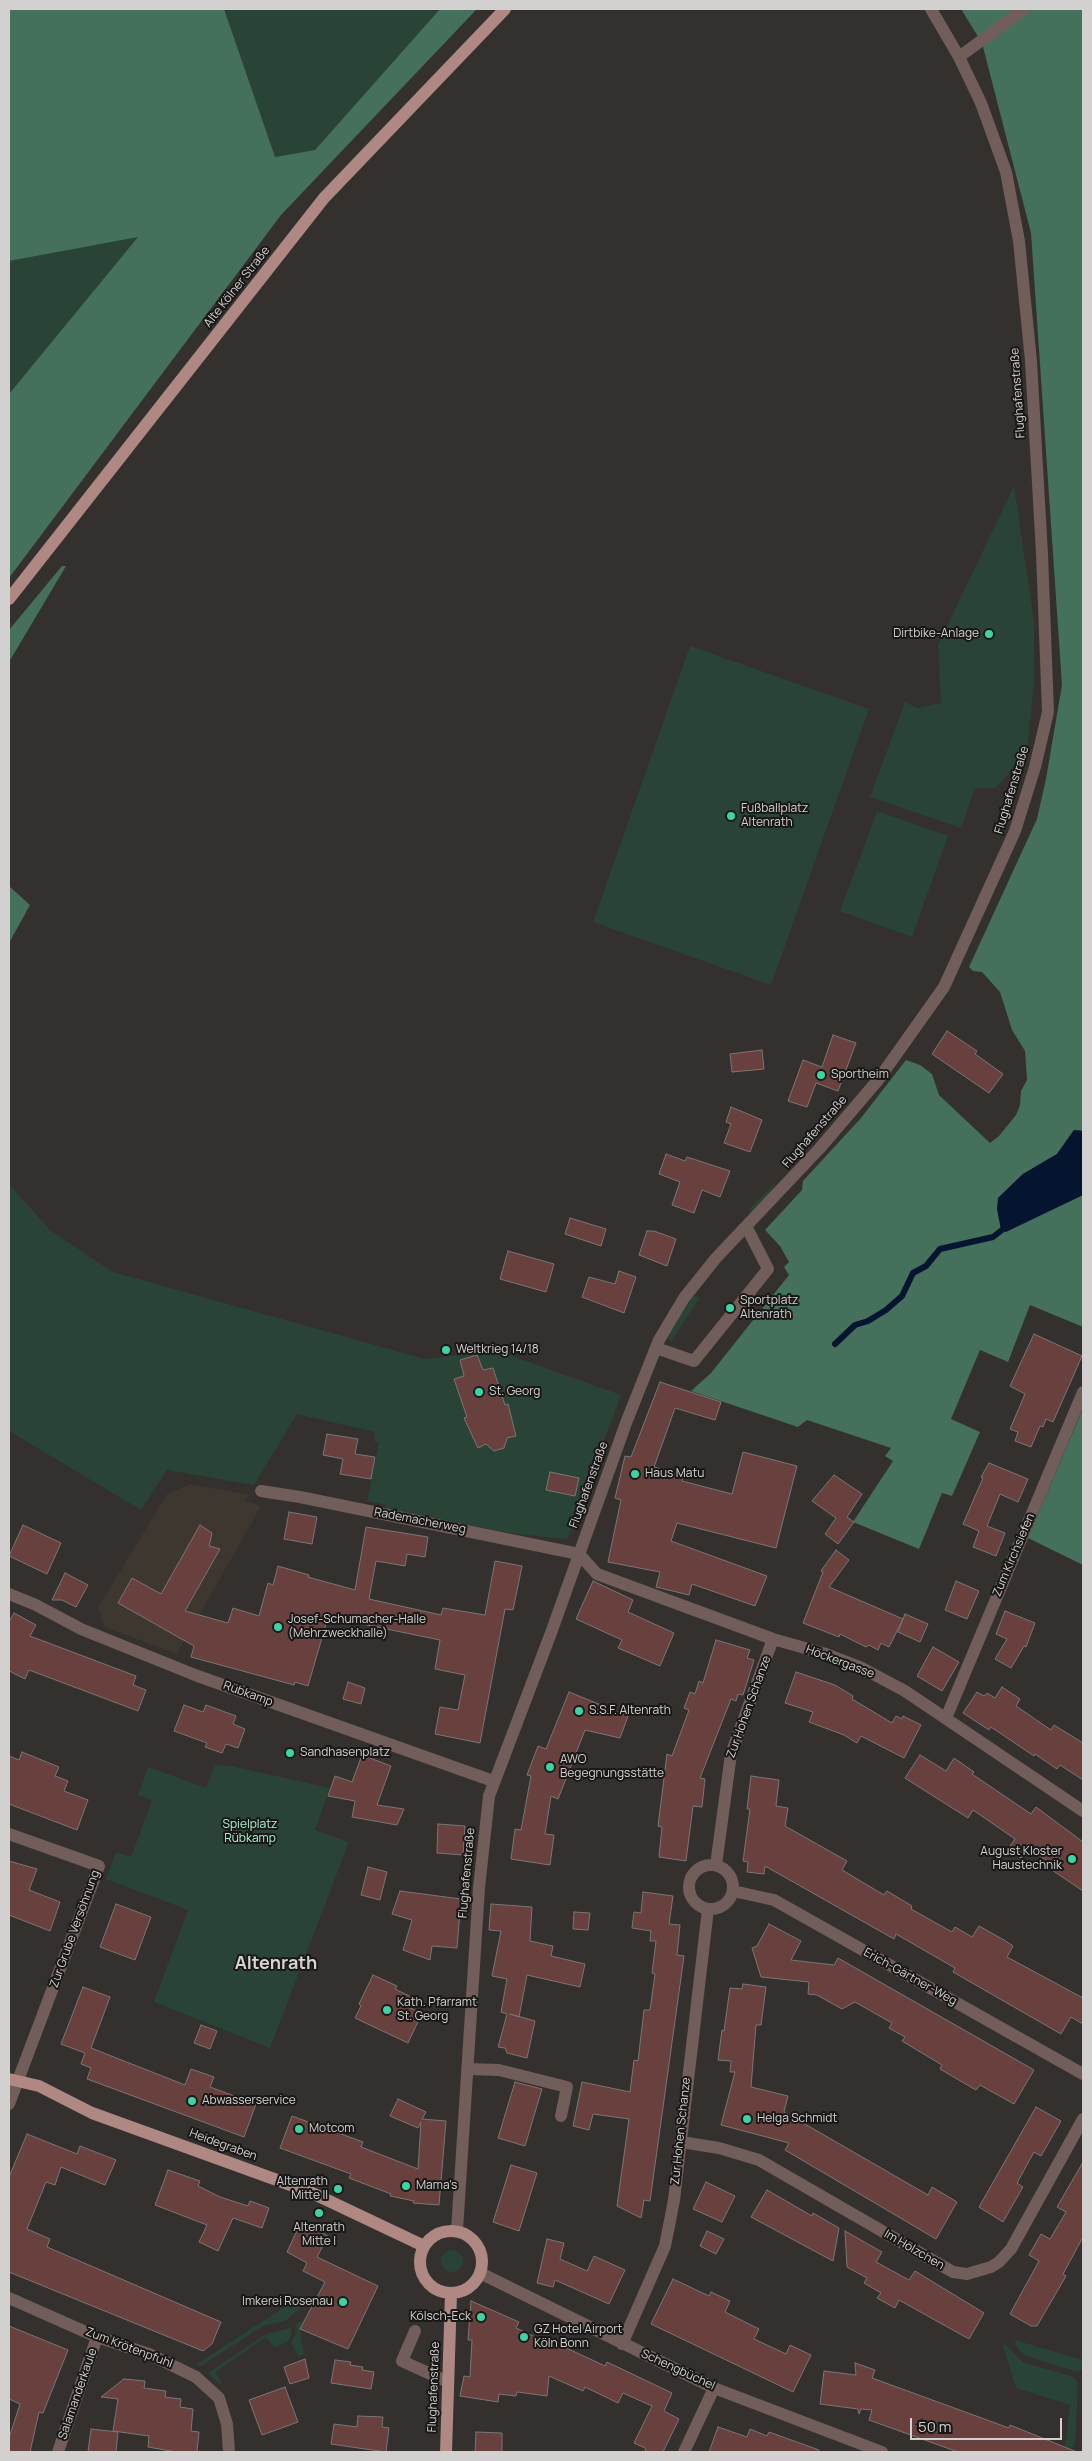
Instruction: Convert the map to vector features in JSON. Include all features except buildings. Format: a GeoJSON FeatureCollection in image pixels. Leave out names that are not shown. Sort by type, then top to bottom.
{"type":"FeatureCollection","features":[{"type":"Feature","properties":{"kind":"main road","name":"Alte Kölner Straße"},"geometry":{"type":"LineString","coordinates":[[9,599],[324,198],[506,9]]}},
{"type":"Feature","properties":{"kind":"main road","name":"Heidegraben"},"geometry":{"type":"LineString","coordinates":[[13,2080],[39,2086],[92,2113],[310,2192],[424,2246]]}},
{"type":"Feature","properties":{"kind":"main road"},"geometry":{"type":"LineString","coordinates":[[457,2230],[467,2234],[475,2241],[481,2250],[483,2261],[480,2273],[470,2288],[450,2294],[438,2291],[428,2283],[424,2277],[419,2258],[424,2246],[432,2236],[444,2231],[457,2230]]}},
{"type":"Feature","properties":{"kind":"main road","name":"Flughafenstraße"},"geometry":{"type":"LineString","coordinates":[[446,2452],[450,2294]]}},
{"type":"Feature","properties":{"kind":"street","name":"Flughafenstraße"},"geometry":{"type":"LineString","coordinates":[[457,2230],[483,1834],[493,1781],[551,1633],[578,1554],[656,1348],[672,1317],[694,1285],[820,1148],[878,1080],[944,988],[1015,831],[1035,767],[1048,712],[1042,554],[1032,380],[1019,241],[1006,172],[978,96],[959,57],[931,9]]}},
{"type":"Feature","properties":{"kind":"street"},"geometry":{"type":"LineString","coordinates":[[959,57],[1024,9]]}},
{"type":"Feature","properties":{"kind":"street"},"geometry":{"type":"LineString","coordinates":[[656,1348],[694,1361],[768,1269],[747,1228]]}},
{"type":"Feature","properties":{"kind":"street","name":"Zum Kirchsiefen"},"geometry":{"type":"LineString","coordinates":[[946,1718],[1083,1392]]}},
{"type":"Feature","properties":{"kind":"street","name":"Rademacherweg"},"geometry":{"type":"LineString","coordinates":[[261,1491],[300,1497],[578,1554]]}},
{"type":"Feature","properties":{"kind":"street","name":"Höckergasse"},"geometry":{"type":"LineString","coordinates":[[578,1554],[596,1574],[773,1639],[826,1654],[860,1667],[946,1718],[1083,1811]]}},
{"type":"Feature","properties":{"kind":"street","name":"Rübkamp"},"geometry":{"type":"LineString","coordinates":[[9,1594],[36,1604],[81,1629],[195,1676],[493,1781]]}},
{"type":"Feature","properties":{"kind":"street","name":"Zur Hohen Schanze"},"geometry":{"type":"LineString","coordinates":[[716,1865],[730,1754],[773,1639]]}},
{"type":"Feature","properties":{"kind":"street","name":"Zur Grube Versöhnung"},"geometry":{"type":"LineString","coordinates":[[9,1834],[100,1866],[13,2080]]}},
{"type":"Feature","properties":{"kind":"street"},"geometry":{"type":"LineString","coordinates":[[716,1865],[729,1874],[733,1882],[733,1891],[726,1903],[720,1907],[708,1909],[699,1905],[693,1898],[690,1890],[690,1880],[699,1869],[716,1865]]}},
{"type":"Feature","properties":{"kind":"street","name":"Erich-Gärtner-Weg"},"geometry":{"type":"LineString","coordinates":[[733,1891],[774,1900],[1083,2074]]}},
{"type":"Feature","properties":{"kind":"street","name":"Zur Hohen Schanze"},"geometry":{"type":"LineString","coordinates":[[622,2344],[665,2246],[681,2142],[708,1909]]}},
{"type":"Feature","properties":{"kind":"street"},"geometry":{"type":"LineString","coordinates":[[468,2069],[499,2070],[567,2087],[561,2116]]}},
{"type":"Feature","properties":{"kind":"street"},"geometry":{"type":"LineString","coordinates":[[9,2104],[13,2080]]}},
{"type":"Feature","properties":{"kind":"street","name":"Im Hölzchen"},"geometry":{"type":"LineString","coordinates":[[681,2142],[727,2150],[759,2160],[953,2272],[967,2274],[991,2267],[1011,2249],[1083,2119]]}},
{"type":"Feature","properties":{"kind":"street","name":"Schengbüchel"},"geometry":{"type":"LineString","coordinates":[[480,2273],[714,2388],[882,2452]]}},
{"type":"Feature","properties":{"kind":"street","name":"Zum Krötenpfuhl"},"geometry":{"type":"LineString","coordinates":[[9,2298],[98,2337],[149,2354],[206,2384],[219,2398],[222,2405],[227,2424],[229,2452]]}},
{"type":"Feature","properties":{"kind":"street"},"geometry":{"type":"LineString","coordinates":[[415,2332],[402,2361],[448,2382]]}},
{"type":"Feature","properties":{"kind":"street","name":"Salamanderkaule"},"geometry":{"type":"LineString","coordinates":[[58,2452],[98,2337]]}},
{"type":"Feature","properties":{"kind":"street"},"geometry":{"type":"LineString","coordinates":[[684,2452],[714,2388]]}},
{"type":"Feature","properties":{"kind":"shaded area"},"geometry":{"type":"Polygon","coordinates":[[[190,1484],[249,1495],[245,1501],[261,1506],[177,1654],[105,1627],[98,1608],[167,1494],[190,1484]]]}},
{"type":"Feature","properties":{"kind":"green space"},"geometry":{"type":"Polygon","coordinates":[[[9,9],[224,9],[275,157],[315,150],[440,9],[477,9],[281,215],[9,578],[9,394],[138,237],[9,261],[9,9]]]}},
{"type":"Feature","properties":{"kind":"green space"},"geometry":{"type":"Polygon","coordinates":[[[224,9],[440,9],[315,150],[274,157],[224,9]]]}},
{"type":"Feature","properties":{"kind":"green space"},"geometry":{"type":"Polygon","coordinates":[[[961,9],[1083,9],[1083,1131],[1074,1130],[1057,1154],[1023,1174],[998,1198],[1037,1216],[1083,1195],[1083,1327],[1030,1305],[1008,1362],[980,1350],[951,1419],[980,1432],[952,1496],[942,1493],[919,1549],[853,1522],[893,1461],[885,1456],[891,1448],[807,1420],[798,1427],[691,1391],[711,1373],[789,1275],[784,1267],[789,1262],[780,1246],[765,1230],[802,1190],[803,1181],[861,1118],[906,1060],[920,1065],[932,1074],[939,1095],[990,1143],[999,1136],[1016,1115],[1020,1105],[1021,1091],[1027,1080],[1025,1051],[1012,1030],[1000,992],[982,972],[973,971],[969,967],[1037,819],[1046,779],[1062,685],[1031,233],[982,43],[961,9]]]}},
{"type":"Feature","properties":{"kind":"green space"},"geometry":{"type":"Polygon","coordinates":[[[138,237],[9,394],[9,261],[138,237]]]}},
{"type":"Feature","properties":{"kind":"green space","name":"Dirtbike-Anlage"},"geometry":{"type":"Polygon","coordinates":[[[1014,486],[1034,622],[1034,681],[1027,754],[995,788],[975,788],[961,828],[870,797],[905,702],[917,708],[941,703],[938,645],[1014,486]]]}},
{"type":"Feature","properties":{"kind":"green space"},"geometry":{"type":"Polygon","coordinates":[[[62,566],[66,566],[9,662],[9,630],[62,566]]]}},
{"type":"Feature","properties":{"kind":"green space","name":"Fußballplatz Altenrath"},"geometry":{"type":"Polygon","coordinates":[[[690,646],[869,709],[771,985],[593,922],[690,646]]]}},
{"type":"Feature","properties":{"kind":"green space"},"geometry":{"type":"Polygon","coordinates":[[[877,811],[948,836],[912,937],[840,911],[877,811]]]}},
{"type":"Feature","properties":{"kind":"green space"},"geometry":{"type":"Polygon","coordinates":[[[9,886],[30,905],[9,943],[9,886]]]}},
{"type":"Feature","properties":{"kind":"green space"},"geometry":{"type":"Polygon","coordinates":[[[9,1184],[50,1230],[113,1272],[425,1359],[498,1351],[621,1395],[567,1539],[516,1534],[386,1510],[386,1505],[367,1501],[379,1442],[374,1441],[375,1432],[297,1414],[254,1485],[167,1470],[141,1510],[9,1431],[9,1184]]]}},
{"type":"Feature","properties":{"kind":"green space"},"geometry":{"type":"Polygon","coordinates":[[[774,1184],[775,1191],[754,1212],[748,1210],[774,1184]]]}},
{"type":"Feature","properties":{"kind":"green space"},"geometry":{"type":"Polygon","coordinates":[[[693,1296],[700,1297],[671,1342],[668,1337],[693,1296]]]}},
{"type":"Feature","properties":{"kind":"green space"},"geometry":{"type":"Polygon","coordinates":[[[1083,1408],[1083,1565],[1028,1538],[1083,1408]]]}},
{"type":"Feature","properties":{"kind":"green space","name":"Spielplatz Rübkamp"},"geometry":{"type":"Polygon","coordinates":[[[215,1765],[231,1766],[330,1788],[315,1830],[349,1842],[270,2048],[154,2002],[188,1910],[106,1879],[116,1852],[131,1857],[152,1800],[138,1795],[148,1767],[206,1788],[215,1765]]]}},
{"type":"Feature","properties":{"kind":"green space"},"geometry":{"type":"Polygon","coordinates":[[[452,2250],[460,2253],[463,2261],[460,2269],[452,2272],[444,2269],[441,2261],[444,2253],[452,2250]]]}},
{"type":"Feature","properties":{"kind":"green space"},"geometry":{"type":"Polygon","coordinates":[[[289,2304],[301,2308],[285,2321],[263,2326],[201,2366],[196,2365],[289,2304]]]}},
{"type":"Feature","properties":{"kind":"green space"},"geometry":{"type":"Polygon","coordinates":[[[306,2318],[300,2329],[304,2353],[299,2357],[291,2343],[297,2332],[296,2325],[306,2318]]]}},
{"type":"Feature","properties":{"kind":"green space"},"geometry":{"type":"Polygon","coordinates":[[[291,2328],[291,2336],[288,2341],[275,2348],[266,2337],[215,2372],[222,2382],[220,2384],[208,2373],[266,2334],[291,2328]]]}},
{"type":"Feature","properties":{"kind":"green space"},"geometry":{"type":"Polygon","coordinates":[[[1015,2340],[1083,2360],[1082,2369],[1078,2372],[1024,2355],[1016,2346],[1015,2340]]]}},
{"type":"Feature","properties":{"kind":"green space"},"geometry":{"type":"Polygon","coordinates":[[[1002,2342],[1023,2362],[1073,2377],[1076,2380],[1078,2387],[1075,2443],[1072,2448],[1065,2446],[1070,2405],[1016,2388],[1002,2342]]]}},
{"type":"Feature","properties":{"kind":"water"},"geometry":{"type":"Polygon","coordinates":[[[1074,1130],[1083,1131],[1083,1195],[1006,1232],[1001,1230],[997,1209],[998,1198],[1023,1174],[1057,1154],[1074,1130]]]}},
{"type":"Feature","properties":{"kind":"waterway"},"geometry":{"type":"LineString","coordinates":[[835,1344],[855,1325],[868,1321],[886,1310],[902,1296],[913,1273],[926,1266],[940,1249],[993,1237],[1007,1226]]}},
{"type":"Feature","properties":{"kind":"place","name":"Dirtbike-Anlage"},"geometry":{"type":"Point","coordinates":[989,634]}},
{"type":"Feature","properties":{"kind":"place","name":"Fußballplatz Altenrath"},"geometry":{"type":"Point","coordinates":[731,816]}},
{"type":"Feature","properties":{"kind":"place","name":"Sportheim"},"geometry":{"type":"Point","coordinates":[821,1075]}},
{"type":"Feature","properties":{"kind":"place","name":"Sportplatz Altenrath"},"geometry":{"type":"Point","coordinates":[730,1308]}},
{"type":"Feature","properties":{"kind":"place","name":"Weltkrieg 14/18"},"geometry":{"type":"Point","coordinates":[446,1350]}},
{"type":"Feature","properties":{"kind":"place","name":"St. Georg"},"geometry":{"type":"Point","coordinates":[479,1392]}},
{"type":"Feature","properties":{"kind":"place","name":"Haus Matu"},"geometry":{"type":"Point","coordinates":[635,1474]}},
{"type":"Feature","properties":{"kind":"place","name":"Josef-Schumacher-Halle (Mehrzweckhalle)"},"geometry":{"type":"Point","coordinates":[278,1627]}},
{"type":"Feature","properties":{"kind":"place","name":"S.S.F. Altenrath"},"geometry":{"type":"Point","coordinates":[579,1711]}},
{"type":"Feature","properties":{"kind":"place","name":"Sandhasenplatz"},"geometry":{"type":"Point","coordinates":[290,1753]}},
{"type":"Feature","properties":{"kind":"place","name":"AWO Begegnungsstätte"},"geometry":{"type":"Point","coordinates":[550,1767]}},
{"type":"Feature","properties":{"kind":"place","name":"August Kloster Haustechnik"},"geometry":{"type":"Point","coordinates":[1072,1859]}},
{"type":"Feature","properties":{"kind":"place","name":"Kath. Pfarramt St. Georg"},"geometry":{"type":"Point","coordinates":[387,2010]}},
{"type":"Feature","properties":{"kind":"place","name":"Abwasserservice"},"geometry":{"type":"Point","coordinates":[192,2101]}},
{"type":"Feature","properties":{"kind":"place","name":"Helga Schmidt"},"geometry":{"type":"Point","coordinates":[747,2119]}},
{"type":"Feature","properties":{"kind":"place","name":"Motcom"},"geometry":{"type":"Point","coordinates":[299,2129]}},
{"type":"Feature","properties":{"kind":"place","name":"Mama's"},"geometry":{"type":"Point","coordinates":[406,2186]}},
{"type":"Feature","properties":{"kind":"place","name":"Altenrath Mitte II"},"geometry":{"type":"Point","coordinates":[338,2189]}},
{"type":"Feature","properties":{"kind":"place","name":"Altenrath Mitte I"},"geometry":{"type":"Point","coordinates":[319,2213]}},
{"type":"Feature","properties":{"kind":"place","name":"Imkerei Rosenau"},"geometry":{"type":"Point","coordinates":[343,2302]}},
{"type":"Feature","properties":{"kind":"place","name":"Kölsch-Eck"},"geometry":{"type":"Point","coordinates":[481,2317]}},
{"type":"Feature","properties":{"kind":"place","name":"GZ Hotel Airport Köln Bonn"},"geometry":{"type":"Point","coordinates":[524,2337]}},
{"type":"Feature","properties":{"kind":"district","name":"Altenrath"},"geometry":{"type":"Point","coordinates":[276,1964]}}]}
